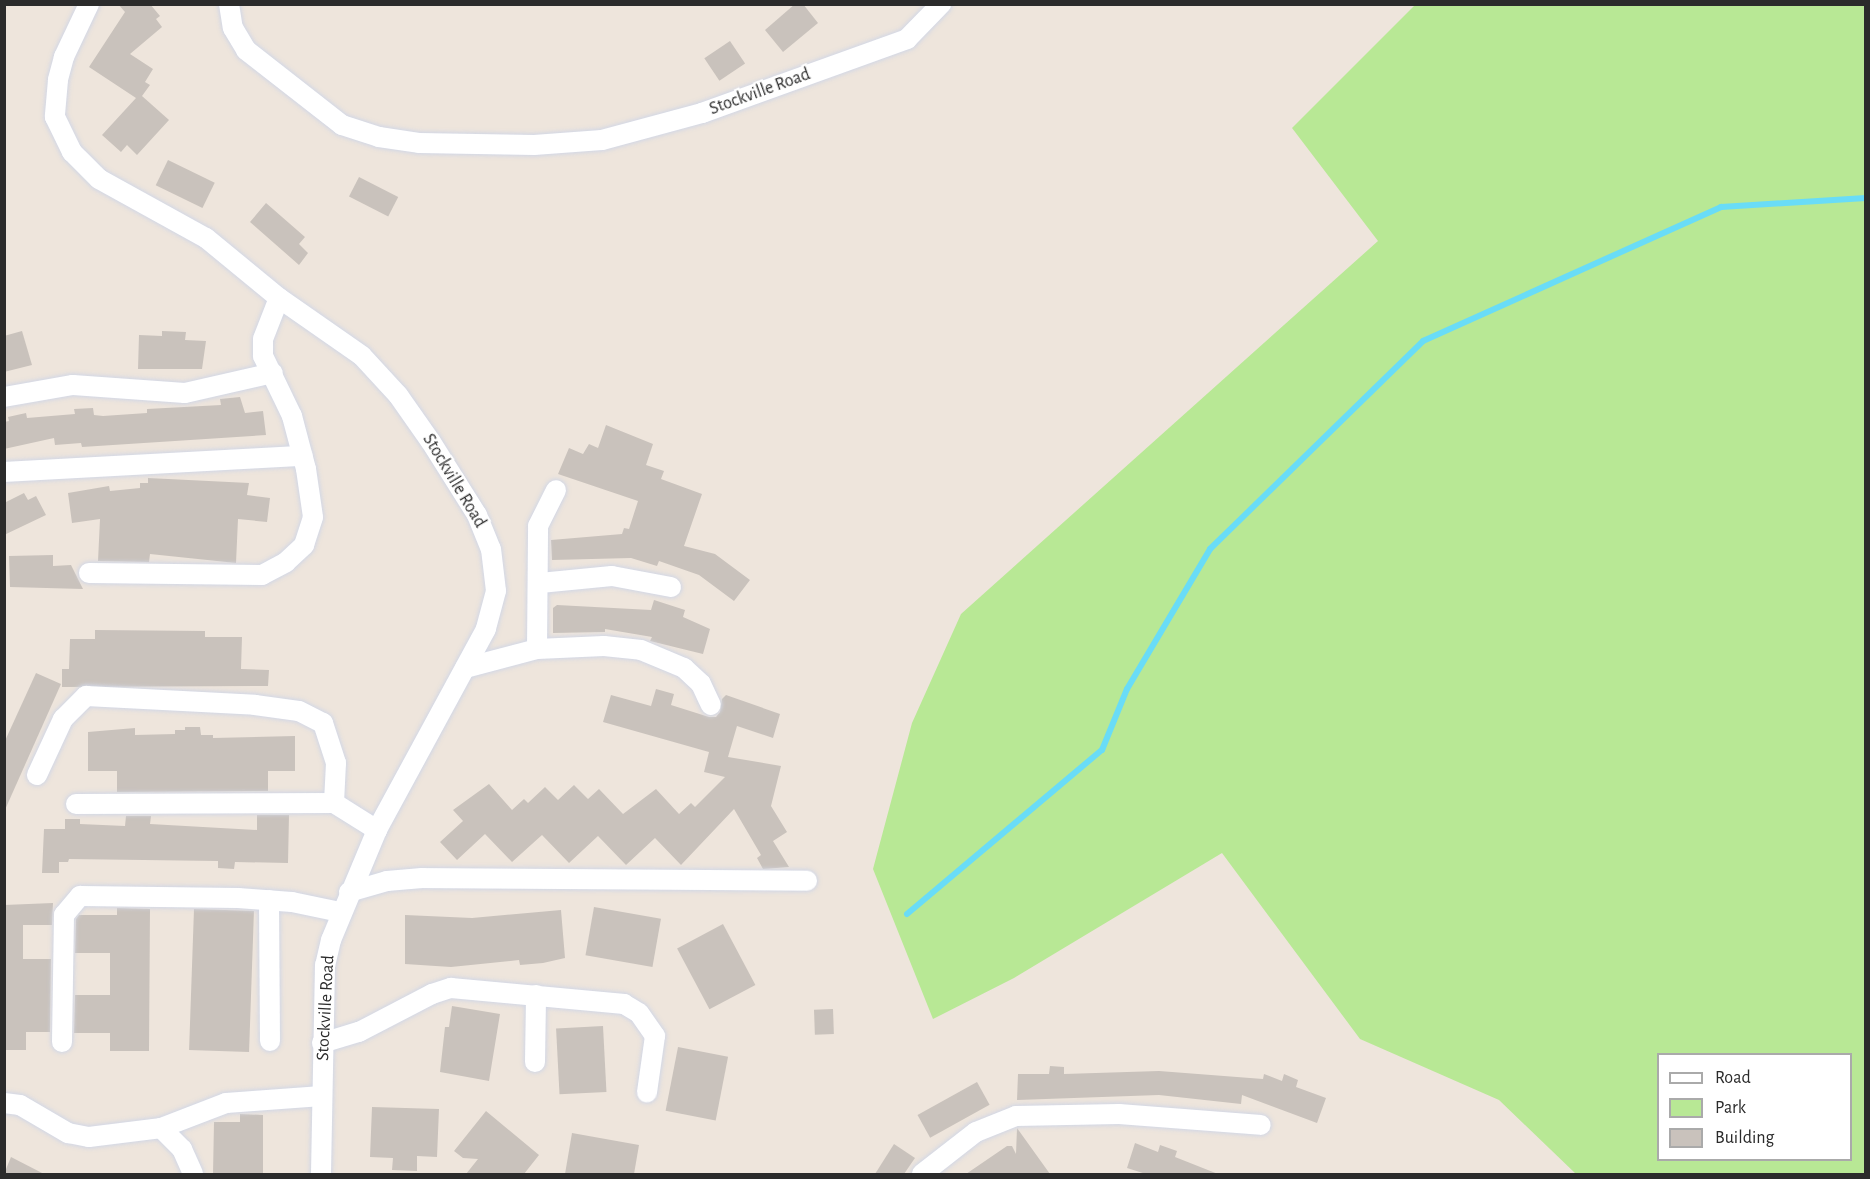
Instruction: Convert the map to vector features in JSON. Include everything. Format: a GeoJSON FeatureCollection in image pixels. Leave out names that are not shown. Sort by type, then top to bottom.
{"type":"FeatureCollection","features":[{"type":"Feature","properties":{"kind":"street","name":"Stockville Road"},"geometry":{"type":"LineString","coordinates":[[89,4],[64,57],[58,80],[55,117],[72,152],[99,179],[206,238],[279,298],[377,370],[431,442],[477,515],[491,549],[496,591],[486,629],[377,830],[340,912],[325,965],[321,1174]]}},
{"type":"Feature","properties":{"kind":"street","name":"Stockville Road"},"geometry":{"type":"LineString","coordinates":[[229,4],[233,28],[246,50],[342,125],[379,137],[419,143],[534,145],[602,140],[702,113],[907,39],[941,4]]}},
{"type":"Feature","properties":{"kind":"street"},"geometry":{"type":"LineString","coordinates":[[89,573],[164,571],[242,577],[275,569],[304,545],[312,525],[312,501],[303,456],[292,416],[263,356],[263,339],[279,298]]}},
{"type":"Feature","properties":{"kind":"street"},"geometry":{"type":"LineString","coordinates":[[4,397],[72,385],[185,393],[273,373]]}},
{"type":"Feature","properties":{"kind":"street"},"geometry":{"type":"LineString","coordinates":[[4,472],[303,456]]}},
{"type":"Feature","properties":{"kind":"street"},"geometry":{"type":"LineString","coordinates":[[537,649],[540,583],[538,526],[556,490]]}},
{"type":"Feature","properties":{"kind":"street"},"geometry":{"type":"LineString","coordinates":[[540,583],[612,576],[671,587]]}},
{"type":"Feature","properties":{"kind":"street"},"geometry":{"type":"LineString","coordinates":[[465,668],[537,649],[604,646],[641,650],[684,668],[701,684],[711,705]]}},
{"type":"Feature","properties":{"kind":"street"},"geometry":{"type":"LineString","coordinates":[[37,774],[63,719],[84,697],[255,705],[299,711],[323,723],[336,764],[334,803]]}},
{"type":"Feature","properties":{"kind":"street"},"geometry":{"type":"LineString","coordinates":[[76,804],[334,803],[377,830]]}},
{"type":"Feature","properties":{"kind":"street"},"geometry":{"type":"LineString","coordinates":[[348,892],[387,881],[422,878],[807,881]]}},
{"type":"Feature","properties":{"kind":"street"},"geometry":{"type":"LineString","coordinates":[[62,1042],[64,915],[80,896],[269,900],[340,912]]}},
{"type":"Feature","properties":{"kind":"street"},"geometry":{"type":"LineString","coordinates":[[269,900],[270,1041]]}},
{"type":"Feature","properties":{"kind":"street"},"geometry":{"type":"LineString","coordinates":[[322,1043],[359,1032],[441,990],[471,988],[624,1004],[639,1013],[655,1036],[646,1092]]}},
{"type":"Feature","properties":{"kind":"street"},"geometry":{"type":"LineString","coordinates":[[535,1062],[536,995]]}},
{"type":"Feature","properties":{"kind":"street"},"geometry":{"type":"LineString","coordinates":[[4,1103],[20,1105],[78,1136],[161,1128],[226,1102],[322,1096]]}},
{"type":"Feature","properties":{"kind":"street"},"geometry":{"type":"LineString","coordinates":[[922,1174],[976,1132],[1016,1116],[1128,1114],[1261,1125]]}},
{"type":"Feature","properties":{"kind":"street"},"geometry":{"type":"LineString","coordinates":[[161,1128],[182,1149],[193,1174]]}},
{"type":"Feature","properties":{"kind":"green space"},"geometry":{"type":"Polygon","coordinates":[[[1415,5],[1865,5],[1865,1174],[1576,1174],[1499,1100],[1360,1039],[1222,853],[1014,978],[933,1019],[873,869],[912,723],[961,614],[1378,241],[1292,128],[1415,5]]]}},
{"type":"Feature","properties":{"kind":"building"},"geometry":{"type":"Polygon","coordinates":[[[118,4],[150,4],[160,16],[156,19],[162,27],[130,54],[153,69],[145,82],[150,85],[142,96],[169,120],[137,155],[127,145],[121,152],[102,135],[136,98],[89,67],[125,12],[118,4]]]}},
{"type":"Feature","properties":{"kind":"building"},"geometry":{"type":"Polygon","coordinates":[[[795,4],[803,4],[818,23],[783,52],[765,30],[795,4]]]}},
{"type":"Feature","properties":{"kind":"building"},"geometry":{"type":"Polygon","coordinates":[[[730,41],[745,63],[719,81],[704,58],[730,41]]]}},
{"type":"Feature","properties":{"kind":"building"},"geometry":{"type":"Polygon","coordinates":[[[168,160],[215,183],[202,208],[156,185],[168,160]]]}},
{"type":"Feature","properties":{"kind":"building"},"geometry":{"type":"Polygon","coordinates":[[[359,177],[398,197],[388,217],[349,197],[359,177]]]}},
{"type":"Feature","properties":{"kind":"building"},"geometry":{"type":"Polygon","coordinates":[[[266,203],[305,237],[299,244],[308,253],[299,265],[250,222],[266,203]]]}},
{"type":"Feature","properties":{"kind":"building"},"geometry":{"type":"Polygon","coordinates":[[[22,331],[32,365],[4,372],[4,336],[22,331]]]}},
{"type":"Feature","properties":{"kind":"building"},"geometry":{"type":"Polygon","coordinates":[[[162,331],[186,332],[185,340],[206,341],[202,369],[138,369],[139,335],[162,336],[162,331]]]}},
{"type":"Feature","properties":{"kind":"building"},"geometry":{"type":"Polygon","coordinates":[[[240,397],[245,413],[263,411],[266,435],[82,447],[81,443],[55,445],[54,438],[4,449],[4,422],[9,421],[8,417],[26,413],[27,418],[75,414],[74,409],[93,408],[94,415],[103,416],[147,413],[147,409],[221,405],[220,399],[240,397]]]}},
{"type":"Feature","properties":{"kind":"building"},"geometry":{"type":"Polygon","coordinates":[[[606,425],[653,444],[646,465],[664,471],[661,479],[702,494],[684,546],[715,554],[750,580],[734,601],[699,575],[659,561],[657,566],[631,558],[552,560],[551,540],[622,534],[624,528],[629,529],[638,501],[558,474],[569,448],[583,454],[589,444],[598,448],[606,425]]]}},
{"type":"Feature","properties":{"kind":"building"},"geometry":{"type":"Polygon","coordinates":[[[148,478],[249,483],[247,495],[270,498],[267,522],[238,519],[236,563],[150,554],[149,562],[98,561],[100,519],[72,523],[68,493],[109,486],[110,491],[140,488],[140,483],[148,483],[148,478]]]}},
{"type":"Feature","properties":{"kind":"building"},"geometry":{"type":"Polygon","coordinates":[[[24,493],[28,500],[36,496],[46,515],[4,535],[4,503],[24,493]]]}},
{"type":"Feature","properties":{"kind":"building"},"geometry":{"type":"Polygon","coordinates":[[[53,555],[53,566],[71,565],[83,589],[10,587],[9,556],[53,555]]]}},
{"type":"Feature","properties":{"kind":"building"},"geometry":{"type":"Polygon","coordinates":[[[654,600],[685,610],[683,617],[710,629],[703,654],[650,641],[652,637],[605,629],[605,632],[553,633],[553,608],[557,605],[651,610],[654,600]]]}},
{"type":"Feature","properties":{"kind":"building"},"geometry":{"type":"Polygon","coordinates":[[[95,630],[205,631],[205,637],[242,637],[241,669],[269,670],[268,686],[62,687],[62,669],[69,669],[70,639],[95,639],[95,630]]]}},
{"type":"Feature","properties":{"kind":"building"},"geometry":{"type":"Polygon","coordinates":[[[36,673],[61,684],[4,812],[4,743],[36,673]]]}},
{"type":"Feature","properties":{"kind":"building"},"geometry":{"type":"Polygon","coordinates":[[[656,689],[674,694],[671,705],[709,717],[716,717],[720,712],[722,699],[726,695],[780,714],[773,738],[737,726],[728,757],[781,766],[771,806],[787,832],[773,841],[789,867],[763,869],[757,858],[761,855],[734,809],[681,865],[655,838],[626,865],[598,836],[569,863],[542,835],[512,862],[485,834],[457,860],[440,842],[463,821],[453,810],[489,784],[512,810],[524,799],[528,803],[545,787],[558,800],[574,785],[588,799],[599,789],[623,814],[656,789],[679,814],[691,803],[695,807],[725,777],[704,772],[709,752],[603,722],[611,695],[651,706],[656,689]]]}},
{"type":"Feature","properties":{"kind":"building"},"geometry":{"type":"Polygon","coordinates":[[[185,727],[200,727],[201,735],[213,735],[213,738],[295,736],[295,771],[268,771],[268,791],[117,792],[117,771],[88,771],[88,732],[135,728],[135,735],[175,734],[175,730],[185,730],[185,727]]]}},
{"type":"Feature","properties":{"kind":"building"},"geometry":{"type":"Polygon","coordinates":[[[257,815],[289,815],[288,863],[235,862],[234,869],[218,868],[218,861],[69,859],[68,862],[59,862],[59,873],[42,873],[44,829],[65,829],[65,819],[80,819],[80,824],[125,826],[126,816],[151,816],[150,824],[257,830],[257,815]]]}},
{"type":"Feature","properties":{"kind":"building"},"geometry":{"type":"Polygon","coordinates":[[[53,903],[52,925],[23,925],[23,959],[51,959],[50,1032],[26,1032],[26,1050],[4,1050],[4,905],[53,903]]]}},
{"type":"Feature","properties":{"kind":"building"},"geometry":{"type":"Polygon","coordinates":[[[594,907],[661,919],[652,967],[585,955],[594,907]]]}},
{"type":"Feature","properties":{"kind":"building"},"geometry":{"type":"Polygon","coordinates":[[[117,908],[150,909],[149,1051],[110,1051],[110,1033],[74,1033],[75,995],[110,995],[110,953],[75,953],[76,919],[79,915],[117,915],[117,908]]]}},
{"type":"Feature","properties":{"kind":"building"},"geometry":{"type":"Polygon","coordinates":[[[194,909],[254,911],[249,1052],[189,1050],[194,909]]]}},
{"type":"Feature","properties":{"kind":"building"},"geometry":{"type":"Polygon","coordinates":[[[561,910],[565,958],[520,965],[519,960],[451,967],[405,964],[405,915],[472,918],[561,910]]]}},
{"type":"Feature","properties":{"kind":"building"},"geometry":{"type":"Polygon","coordinates":[[[723,924],[755,985],[709,1009],[677,948],[723,924]]]}},
{"type":"Feature","properties":{"kind":"building"},"geometry":{"type":"Polygon","coordinates":[[[452,1006],[500,1014],[489,1081],[440,1072],[445,1027],[449,1027],[452,1006]]]}},
{"type":"Feature","properties":{"kind":"building"},"geometry":{"type":"Polygon","coordinates":[[[833,1009],[834,1034],[815,1035],[814,1010],[833,1009]]]}},
{"type":"Feature","properties":{"kind":"building"},"geometry":{"type":"Polygon","coordinates":[[[603,1026],[606,1092],[560,1094],[556,1028],[603,1026]]]}},
{"type":"Feature","properties":{"kind":"building"},"geometry":{"type":"Polygon","coordinates":[[[678,1047],[728,1057],[716,1121],[666,1111],[678,1047]]]}},
{"type":"Feature","properties":{"kind":"building"},"geometry":{"type":"Polygon","coordinates":[[[1050,1066],[1064,1067],[1064,1074],[1159,1071],[1263,1079],[1264,1074],[1282,1081],[1284,1074],[1298,1080],[1296,1087],[1326,1098],[1317,1123],[1242,1095],[1241,1104],[1159,1095],[1017,1100],[1018,1074],[1049,1074],[1050,1066]]]}},
{"type":"Feature","properties":{"kind":"building"},"geometry":{"type":"Polygon","coordinates":[[[977,1082],[990,1105],[930,1138],[918,1115],[977,1082]]]}},
{"type":"Feature","properties":{"kind":"building"},"geometry":{"type":"Polygon","coordinates":[[[372,1107],[439,1109],[437,1157],[417,1156],[417,1171],[392,1170],[393,1158],[370,1157],[372,1107]]]}},
{"type":"Feature","properties":{"kind":"building"},"geometry":{"type":"Polygon","coordinates":[[[486,1111],[539,1155],[524,1174],[466,1174],[478,1159],[463,1158],[454,1151],[486,1111]]]}},
{"type":"Feature","properties":{"kind":"building"},"geometry":{"type":"Polygon","coordinates":[[[240,1114],[263,1115],[263,1174],[213,1174],[214,1122],[240,1122],[240,1114]]]}},
{"type":"Feature","properties":{"kind":"building"},"geometry":{"type":"Polygon","coordinates":[[[1017,1128],[1050,1174],[966,1174],[1007,1146],[1012,1146],[1016,1154],[1017,1128]]]}},
{"type":"Feature","properties":{"kind":"building"},"geometry":{"type":"Polygon","coordinates":[[[572,1133],[639,1145],[634,1174],[565,1174],[572,1133]]]}},
{"type":"Feature","properties":{"kind":"building"},"geometry":{"type":"Polygon","coordinates":[[[1135,1143],[1158,1152],[1160,1145],[1177,1151],[1175,1157],[1218,1174],[1146,1174],[1127,1168],[1135,1143]]]}},
{"type":"Feature","properties":{"kind":"building"},"geometry":{"type":"Polygon","coordinates":[[[894,1144],[915,1158],[904,1174],[875,1174],[894,1144]]]}},
{"type":"Feature","properties":{"kind":"building"},"geometry":{"type":"Polygon","coordinates":[[[11,1157],[44,1174],[4,1174],[11,1157]]]}},
{"type":"Feature","properties":{"kind":"waterway"},"geometry":{"type":"LineString","coordinates":[[907,914],[1102,750],[1127,689],[1210,549],[1423,341],[1721,207],[1866,198]]}}]}
